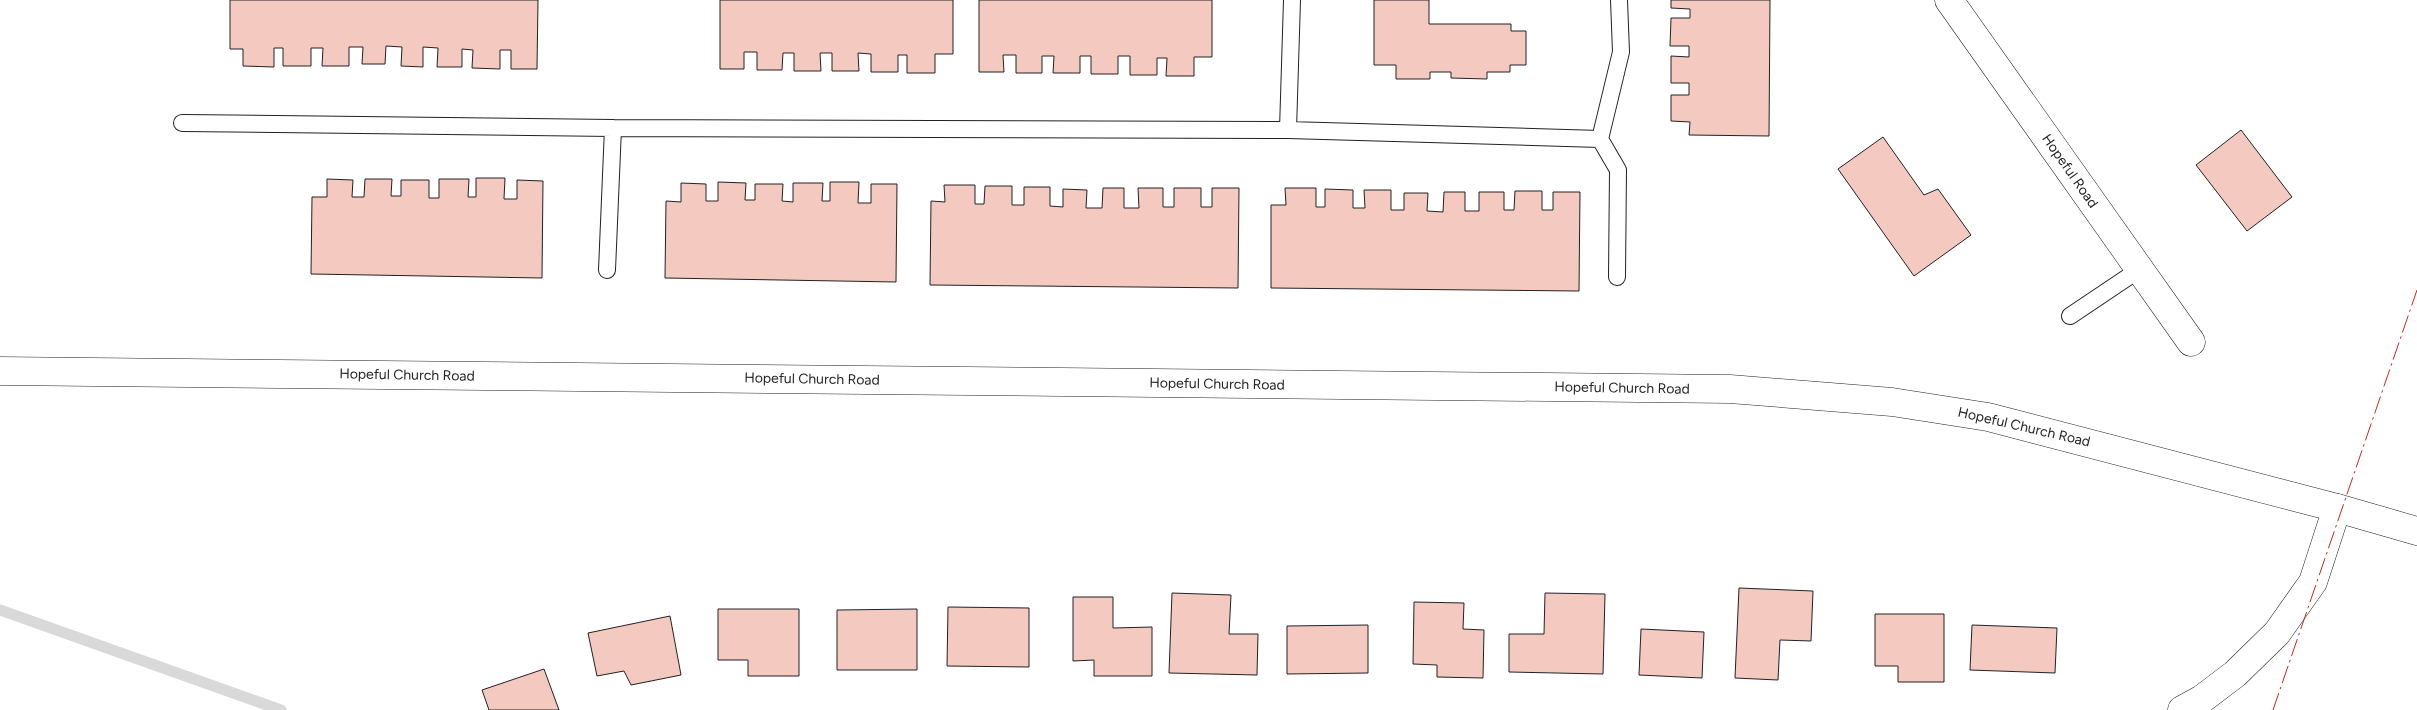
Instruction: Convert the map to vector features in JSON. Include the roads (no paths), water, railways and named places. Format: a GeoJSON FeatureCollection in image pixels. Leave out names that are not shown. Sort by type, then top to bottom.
{"type":"FeatureCollection","features":[{"type":"Feature","properties":{"kind":"main road","name":"Hopeful Road"},"geometry":{"type":"LineString","coordinates":[[1948,0],[2191,342]]}},
{"type":"Feature","properties":{"kind":"main road","name":"Hopeful Church Road"},"geometry":{"type":"LineString","coordinates":[[0,371],[1730,389],[1874,400],[1988,417],[2337,508],[2417,531]]}},
{"type":"Feature","properties":{"kind":"main road"},"geometry":{"type":"LineString","coordinates":[[2182,710],[2202,699],[2236,674],[2277,633],[2313,582],[2337,508]]}},
{"type":"Feature","properties":{"kind":"lane"},"geometry":{"type":"LineString","coordinates":[[1288,130],[1292,0]]}},
{"type":"Feature","properties":{"kind":"lane"},"geometry":{"type":"LineString","coordinates":[[1617,277],[1618,170],[1600,140],[1621,52],[1619,0]]}},
{"type":"Feature","properties":{"kind":"lane"},"geometry":{"type":"LineString","coordinates":[[182,123],[614,128],[1288,130],[1600,140]]}},
{"type":"Feature","properties":{"kind":"lane"},"geometry":{"type":"LineString","coordinates":[[607,270],[614,128]]}},
{"type":"Feature","properties":{"kind":"lane"},"geometry":{"type":"LineString","coordinates":[[2070,316],[2140,269]]}},
{"type":"Feature","properties":{"kind":"waterway"},"geometry":{"type":"LineString","coordinates":[[0,610],[281,710]]}}]}
